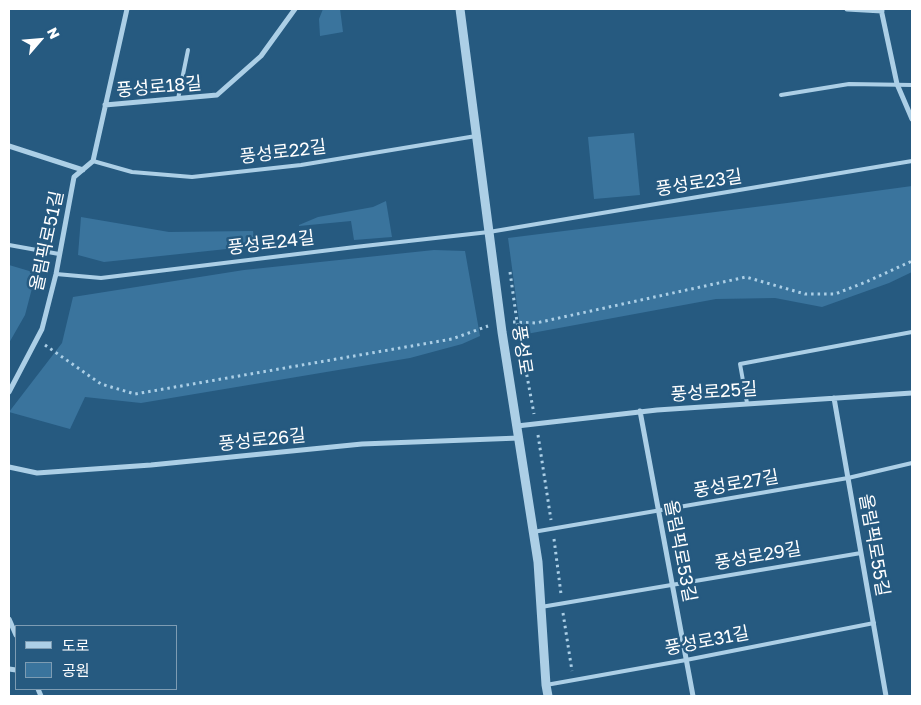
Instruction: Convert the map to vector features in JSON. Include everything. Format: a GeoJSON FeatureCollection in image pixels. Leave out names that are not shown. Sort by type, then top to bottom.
{"type":"FeatureCollection","features":[{"type":"Feature","properties":{"kind":"street"},"geometry":{"type":"LineString","coordinates":[[93,161],[127,9]]}},
{"type":"Feature","properties":{"kind":"street","name":"풍성로18길"},"geometry":{"type":"LineString","coordinates":[[106,105],[217,95],[262,56],[295,9]]}},
{"type":"Feature","properties":{"kind":"street","name":"풍성로"},"geometry":{"type":"LineString","coordinates":[[460,9],[501,321],[538,562],[548,696]]}},
{"type":"Feature","properties":{"kind":"street"},"geometry":{"type":"LineString","coordinates":[[847,9],[882,10],[897,84],[912,119]]}},
{"type":"Feature","properties":{"kind":"street"},"geometry":{"type":"LineString","coordinates":[[9,146],[83,170]]}},
{"type":"Feature","properties":{"kind":"street","name":"올림픽로51길"},"geometry":{"type":"LineString","coordinates":[[9,392],[42,329],[56,274],[74,177],[93,161]]}},
{"type":"Feature","properties":{"kind":"street","name":"풍성로25길"},"geometry":{"type":"LineString","coordinates":[[517,426],[640,411],[912,392]]}},
{"type":"Feature","properties":{"kind":"street","name":"올림픽로55길"},"geometry":{"type":"LineString","coordinates":[[834,398],[886,696]]}},
{"type":"Feature","properties":{"kind":"street","name":"올림픽로53길"},"geometry":{"type":"LineString","coordinates":[[640,411],[693,696]]}},
{"type":"Feature","properties":{"kind":"street","name":"풍성로26길"},"geometry":{"type":"LineString","coordinates":[[9,467],[37,473],[152,465],[362,444],[519,438]]}},
{"type":"Feature","properties":{"kind":"street"},"geometry":{"type":"LineString","coordinates":[[9,619],[15,634]]}},
{"type":"Feature","properties":{"kind":"lane"},"geometry":{"type":"LineString","coordinates":[[178,99],[188,50]]}},
{"type":"Feature","properties":{"kind":"lane"},"geometry":{"type":"LineString","coordinates":[[781,95],[849,84],[912,84]]}},
{"type":"Feature","properties":{"kind":"lane","name":"풍성로22길"},"geometry":{"type":"LineString","coordinates":[[93,161],[132,172],[192,177],[301,166],[477,136]]}},
{"type":"Feature","properties":{"kind":"lane","name":"풍성로23길"},"geometry":{"type":"LineString","coordinates":[[489,232],[912,161]]}},
{"type":"Feature","properties":{"kind":"lane","name":"풍성로24길"},"geometry":{"type":"LineString","coordinates":[[56,274],[101,278],[355,246],[489,232]]}},
{"type":"Feature","properties":{"kind":"lane"},"geometry":{"type":"LineString","coordinates":[[9,245],[59,254]]}},
{"type":"Feature","properties":{"kind":"lane"},"geometry":{"type":"LineString","coordinates":[[747,403],[740,364],[912,332]]}},
{"type":"Feature","properties":{"kind":"lane","name":"풍성로27길"},"geometry":{"type":"LineString","coordinates":[[533,532],[848,478],[912,463]]}},
{"type":"Feature","properties":{"kind":"lane","name":"풍성로29길"},"geometry":{"type":"LineString","coordinates":[[541,607],[861,553]]}},
{"type":"Feature","properties":{"kind":"lane","name":"풍성로31길"},"geometry":{"type":"LineString","coordinates":[[546,685],[874,623]]}},
{"type":"Feature","properties":{"kind":"path"},"geometry":{"type":"LineString","coordinates":[[36,339],[102,384],[135,394],[452,339],[501,321],[536,323],[746,277],[805,294],[835,294],[912,261]]}},
{"type":"Feature","properties":{"kind":"path"},"geometry":{"type":"LineString","coordinates":[[509,266],[517,322],[536,424],[573,680]]}},
{"type":"Feature","properties":{"kind":"green space"},"geometry":{"type":"Polygon","coordinates":[[[323,9],[340,9],[343,32],[320,36],[319,19],[323,9]]]}},
{"type":"Feature","properties":{"kind":"green space"},"geometry":{"type":"Polygon","coordinates":[[[634,133],[640,195],[594,199],[588,137],[634,133]]]}},
{"type":"Feature","properties":{"kind":"green space"},"geometry":{"type":"Polygon","coordinates":[[[912,186],[912,272],[889,283],[822,307],[775,298],[716,299],[521,335],[508,238],[912,186]]]}},
{"type":"Feature","properties":{"kind":"green space"},"geometry":{"type":"Polygon","coordinates":[[[386,201],[392,237],[354,240],[351,221],[299,226],[318,217],[373,207],[386,201]]]}},
{"type":"Feature","properties":{"kind":"green space"},"geometry":{"type":"Polygon","coordinates":[[[81,217],[169,232],[253,231],[255,246],[104,262],[78,255],[81,217]]]}},
{"type":"Feature","properties":{"kind":"green space"},"geometry":{"type":"Polygon","coordinates":[[[434,250],[465,251],[480,336],[462,344],[410,358],[141,403],[85,397],[70,429],[9,412],[62,343],[73,297],[244,270],[434,250]]]}},
{"type":"Feature","properties":{"kind":"green space"},"geometry":{"type":"Polygon","coordinates":[[[9,265],[36,273],[25,315],[9,343],[9,265]]]}}]}
